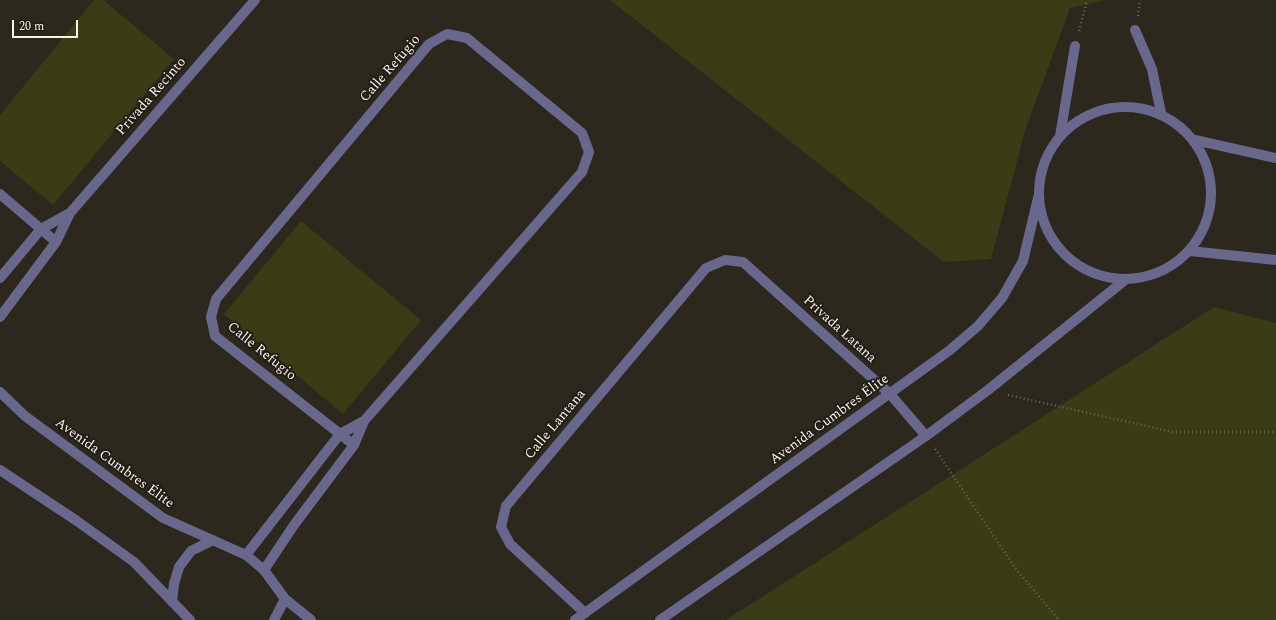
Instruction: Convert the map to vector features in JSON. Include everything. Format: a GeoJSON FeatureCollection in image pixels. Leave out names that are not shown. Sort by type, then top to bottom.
{"type":"FeatureCollection","features":[{"type":"Feature","properties":{"kind":"street","name":"Privada Recinto"},"geometry":{"type":"LineString","coordinates":[[0,317],[56,242],[70,213],[255,0]]}},
{"type":"Feature","properties":{"kind":"street"},"geometry":{"type":"LineString","coordinates":[[1136,30],[1152,69],[1161,113]]}},
{"type":"Feature","properties":{"kind":"street","name":"Calle Refugio"},"geometry":{"type":"LineString","coordinates":[[246,555],[340,434],[364,420],[582,172],[589,152],[582,133],[467,38],[447,34],[429,44],[216,298],[211,317],[215,336],[340,434],[354,445]]}},
{"type":"Feature","properties":{"kind":"street"},"geometry":{"type":"LineString","coordinates":[[1060,136],[1075,46]]}},
{"type":"Feature","properties":{"kind":"street"},"geometry":{"type":"LineString","coordinates":[[1039,194],[1045,227],[1064,255],[1092,273],[1125,280],[1161,272],[1190,251],[1206,226],[1212,196],[1208,167],[1195,140],[1161,113],[1134,106],[1106,107],[1081,118],[1060,136]]}},
{"type":"Feature","properties":{"kind":"street","name":"Avenida Cumbres Élite"},"geometry":{"type":"LineString","coordinates":[[575,620],[956,346],[978,326],[1002,298],[1023,261],[1039,194],[1044,163],[1060,136]]}},
{"type":"Feature","properties":{"kind":"street"},"geometry":{"type":"LineString","coordinates":[[1195,140],[1276,158]]}},
{"type":"Feature","properties":{"kind":"street"},"geometry":{"type":"LineString","coordinates":[[0,194],[56,242]]}},
{"type":"Feature","properties":{"kind":"street","name":"Privada Recinto"},"geometry":{"type":"LineString","coordinates":[[0,278],[41,229],[70,213]]}},
{"type":"Feature","properties":{"kind":"street"},"geometry":{"type":"LineString","coordinates":[[1190,251],[1276,260]]}},
{"type":"Feature","properties":{"kind":"street","name":"Privada Latana"},"geometry":{"type":"LineString","coordinates":[[725,260],[744,262],[890,394],[926,436]]}},
{"type":"Feature","properties":{"kind":"street","name":"Calle Lantana"},"geometry":{"type":"LineString","coordinates":[[585,613],[510,544],[501,527],[506,506],[706,268],[725,260]]}},
{"type":"Feature","properties":{"kind":"street"},"geometry":{"type":"LineString","coordinates":[[660,620],[926,436],[988,390],[1125,280]]}},
{"type":"Feature","properties":{"kind":"street","name":"Avenida Cumbres Élite"},"geometry":{"type":"LineString","coordinates":[[0,392],[26,416],[163,518],[246,555],[264,570],[285,599],[311,620]]}},
{"type":"Feature","properties":{"kind":"street","name":"Calle Refugio"},"geometry":{"type":"LineString","coordinates":[[264,570],[294,525],[354,445],[364,420]]}},
{"type":"Feature","properties":{"kind":"street"},"geometry":{"type":"LineString","coordinates":[[0,470],[77,521],[134,562],[188,620]]}},
{"type":"Feature","properties":{"kind":"street"},"geometry":{"type":"LineString","coordinates":[[172,602],[174,584],[179,567],[191,551],[213,540]]}},
{"type":"Feature","properties":{"kind":"street"},"geometry":{"type":"LineString","coordinates":[[274,620],[285,599]]}},
{"type":"Feature","properties":{"kind":"path"},"geometry":{"type":"LineString","coordinates":[[1075,46],[1087,0]]}},
{"type":"Feature","properties":{"kind":"path"},"geometry":{"type":"LineString","coordinates":[[988,390],[1173,432],[1276,432]]}},
{"type":"Feature","properties":{"kind":"path"},"geometry":{"type":"LineString","coordinates":[[926,436],[1016,569],[1058,620]]}},
{"type":"Feature","properties":{"kind":"green space"},"geometry":{"type":"Polygon","coordinates":[[[94,0],[103,0],[174,59],[53,205],[0,161],[0,115],[94,0]]]}},
{"type":"Feature","properties":{"kind":"green space"},"geometry":{"type":"Polygon","coordinates":[[[610,0],[1106,0],[1070,8],[1025,131],[991,259],[944,262],[610,0]]]}},
{"type":"Feature","properties":{"kind":"green space"},"geometry":{"type":"Polygon","coordinates":[[[301,221],[421,320],[343,414],[224,314],[301,221]]]}},
{"type":"Feature","properties":{"kind":"green space"},"geometry":{"type":"Polygon","coordinates":[[[1214,307],[1276,323],[1276,620],[726,620],[1214,307]]]}}]}
